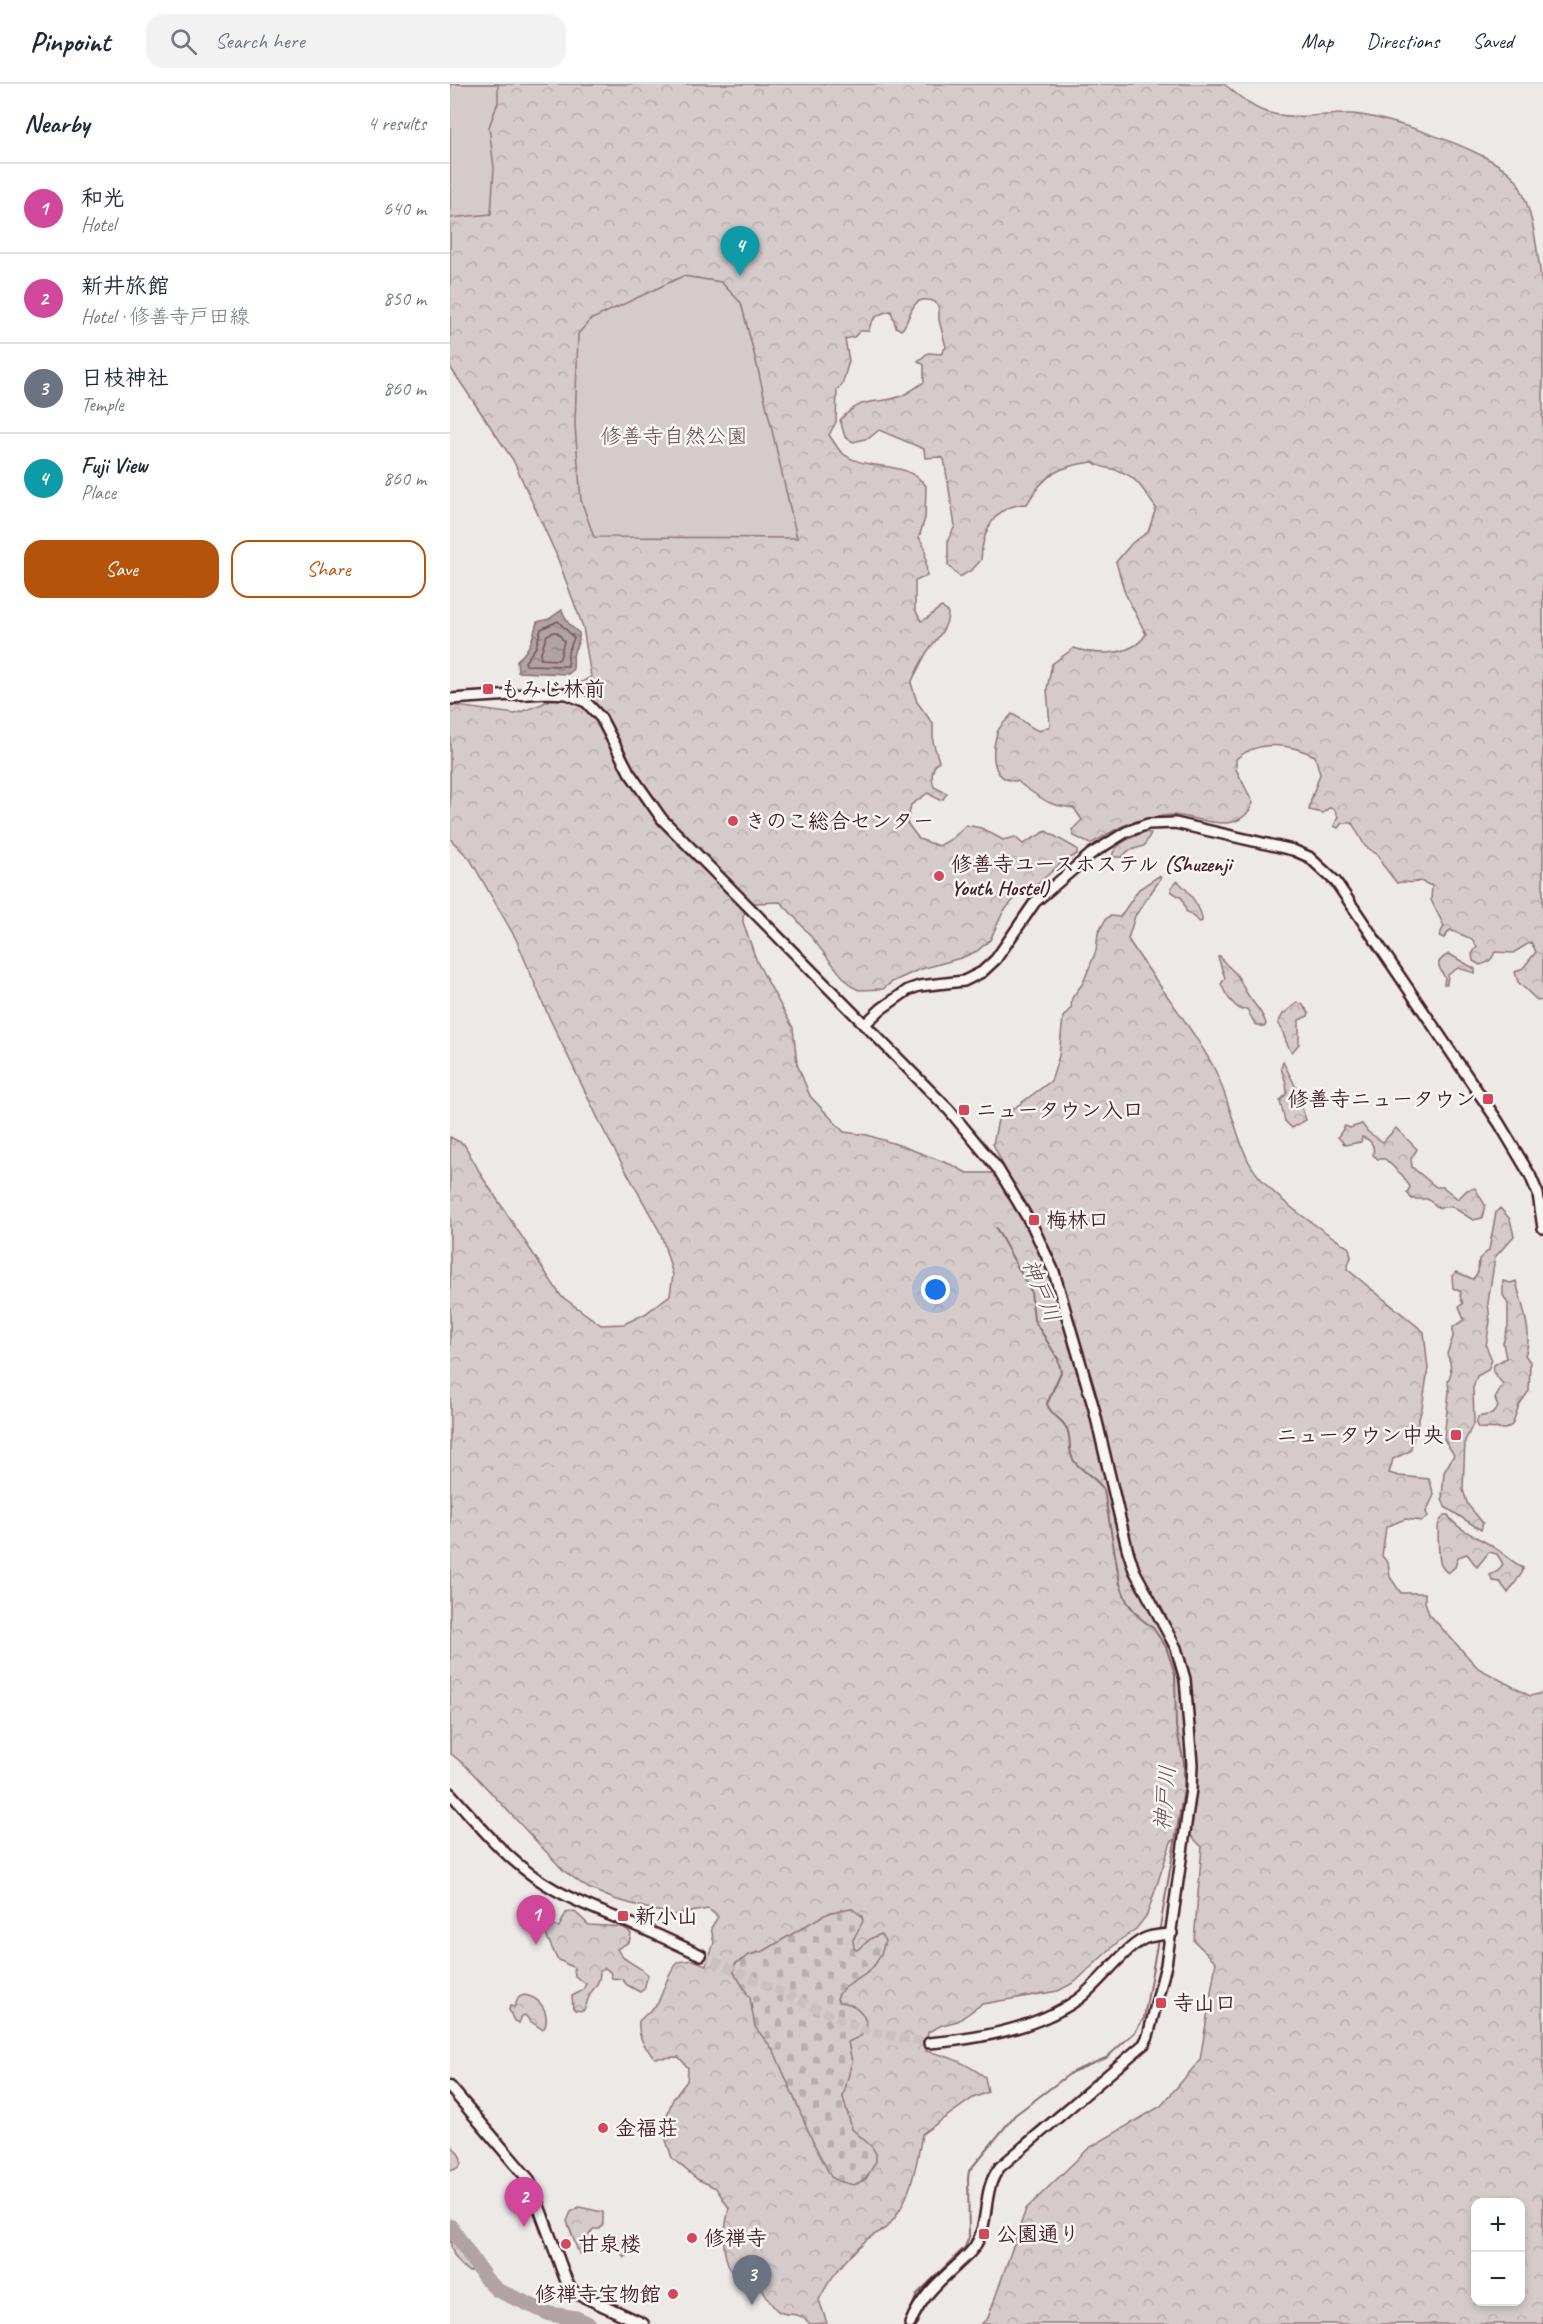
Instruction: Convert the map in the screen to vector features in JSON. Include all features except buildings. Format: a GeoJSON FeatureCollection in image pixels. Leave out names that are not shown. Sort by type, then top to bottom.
{"type":"FeatureCollection","features":[{"type":"Feature","properties":{"kind":"main road"},"geometry":{"type":"LineString","coordinates":[[450,2087],[529,2180],[572,2291],[643,2324]]}},
{"type":"Feature","properties":{"kind":"street"},"geometry":{"type":"LineString","coordinates":[[450,699],[547,693],[576,697],[596,710],[616,742],[629,772],[662,819],[949,1110],[991,1160],[1033,1227],[1054,1272],[1094,1409],[1126,1548],[1134,1570],[1176,1648],[1185,1679],[1192,1764],[1172,1934],[1149,2036],[1144,2044],[1000,2167],[992,2177],[983,2227],[974,2248],[927,2293],[919,2303],[910,2324]]}},
{"type":"Feature","properties":{"kind":"street"},"geometry":{"type":"LineString","coordinates":[[864,1025],[881,1009],[908,990],[919,986],[964,981],[982,972],[996,959],[1035,902],[1108,842],[1126,832],[1148,824],[1175,823],[1293,850],[1309,857],[1336,882],[1499,1123],[1530,1175],[1538,1194],[1543,1228]]}},
{"type":"Feature","properties":{"kind":"street"},"geometry":{"type":"LineString","coordinates":[[450,1793],[506,1853],[525,1870],[550,1887],[576,1902],[700,1955]]}},
{"type":"Feature","properties":{"kind":"street"},"geometry":{"type":"LineString","coordinates":[[929,2043],[979,2038],[1031,2022],[1062,2009],[1101,1980],[1132,1946],[1149,1937],[1172,1934]]}},
{"type":"Feature","properties":{"kind":"green space"},"geometry":{"type":"Polygon","coordinates":[[[450,84],[1224,84],[1255,107],[1277,115],[1352,114],[1416,129],[1491,160],[1508,172],[1518,183],[1532,221],[1543,290],[1543,1000],[1538,1001],[1518,982],[1515,972],[1523,968],[1536,952],[1531,942],[1513,953],[1495,952],[1491,959],[1480,965],[1473,961],[1472,954],[1477,947],[1472,939],[1450,930],[1444,938],[1439,936],[1444,926],[1431,900],[1432,886],[1420,881],[1397,883],[1382,864],[1379,856],[1365,846],[1352,823],[1342,823],[1338,828],[1334,826],[1338,817],[1334,809],[1329,808],[1323,813],[1309,810],[1320,774],[1315,756],[1285,746],[1265,746],[1255,748],[1236,759],[1236,769],[1253,803],[1247,814],[1238,820],[1218,823],[1173,815],[1162,816],[1126,825],[1090,844],[1074,836],[1072,830],[1082,820],[1074,808],[1050,803],[1018,781],[1002,777],[994,758],[997,733],[1001,725],[1012,714],[1039,731],[1050,726],[1047,689],[1052,664],[1074,648],[1104,653],[1124,650],[1133,647],[1146,634],[1125,593],[1116,562],[1132,543],[1148,532],[1156,508],[1140,486],[1125,473],[1102,467],[1093,462],[1062,469],[1040,485],[1027,504],[1006,509],[992,521],[984,539],[981,560],[973,569],[960,577],[948,565],[948,540],[955,526],[944,459],[925,458],[924,449],[879,430],[869,438],[853,442],[845,437],[840,420],[858,405],[900,396],[924,382],[924,365],[918,361],[928,353],[941,354],[946,347],[939,320],[939,308],[935,302],[926,300],[915,304],[901,330],[896,327],[891,311],[876,317],[869,331],[860,331],[854,337],[845,339],[849,361],[842,385],[837,390],[836,422],[829,435],[840,451],[850,458],[907,472],[917,477],[926,486],[925,518],[919,537],[925,548],[927,576],[915,581],[915,609],[921,621],[942,607],[948,613],[943,629],[927,652],[911,683],[917,702],[933,724],[933,742],[939,761],[932,773],[934,787],[947,793],[943,799],[939,800],[928,793],[911,805],[907,823],[919,839],[939,846],[953,838],[966,825],[981,828],[1003,840],[1015,837],[1023,844],[1046,831],[1077,849],[1077,854],[1060,864],[1038,884],[1016,897],[1003,912],[990,940],[977,951],[918,970],[892,982],[883,989],[859,990],[851,986],[780,902],[755,903],[743,915],[743,922],[757,962],[793,1028],[797,1064],[810,1096],[844,1132],[867,1135],[899,1145],[967,1173],[991,1173],[1003,1165],[993,1144],[998,1120],[1051,1081],[1059,1056],[1063,1017],[1071,1008],[1072,998],[1083,983],[1096,951],[1098,933],[1106,919],[1110,916],[1120,917],[1139,889],[1159,876],[1161,878],[1135,916],[1128,939],[1214,1068],[1247,1158],[1265,1184],[1278,1196],[1307,1220],[1349,1248],[1351,1257],[1347,1269],[1424,1332],[1428,1369],[1422,1408],[1410,1451],[1393,1459],[1389,1473],[1429,1479],[1434,1495],[1426,1512],[1428,1516],[1422,1521],[1405,1519],[1386,1527],[1382,1556],[1388,1563],[1390,1577],[1401,1593],[1425,1593],[1429,1614],[1478,1668],[1530,1696],[1543,1693],[1543,2324],[981,2324],[988,2318],[1026,2209],[1089,2148],[1161,2106],[1200,2060],[1216,1962],[1194,1941],[1202,1847],[1187,1832],[1171,1842],[1147,1915],[1136,1929],[1120,1940],[1075,1982],[1058,1991],[982,2004],[958,2021],[928,2032],[926,2051],[957,2061],[978,2072],[985,2077],[988,2092],[973,2098],[922,2134],[911,2183],[896,2217],[886,2228],[867,2239],[852,2254],[823,2292],[819,2300],[827,2323],[810,2324],[797,2315],[782,2313],[774,2307],[763,2290],[739,2287],[724,2249],[729,2208],[716,2188],[697,2179],[672,2158],[662,2128],[673,2099],[687,2081],[688,2068],[679,2057],[655,2058],[642,2041],[639,2032],[639,2021],[658,2003],[669,1975],[678,1962],[693,1960],[706,1965],[714,1943],[711,1928],[718,1917],[708,1909],[672,1915],[614,1899],[588,1888],[564,1871],[466,1766],[450,1753],[450,1137],[464,1144],[483,1178],[561,1296],[601,1325],[624,1324],[645,1314],[670,1295],[673,1275],[661,1234],[605,1133],[548,1015],[516,939],[470,859],[450,839],[450,705],[515,714],[542,704],[591,677],[583,627],[556,554],[513,460],[450,367],[450,84]]]}},
{"type":"Feature","properties":{"kind":"green space"},"geometry":{"type":"Polygon","coordinates":[[[450,84],[498,84],[498,102],[489,127],[494,168],[491,214],[450,218],[450,84]]]}},
{"type":"Feature","properties":{"kind":"green space","name":"修善寺自然公園"},"geometry":{"type":"Polygon","coordinates":[[[683,276],[721,282],[741,303],[797,538],[594,537],[581,500],[575,426],[578,334],[590,320],[683,276]]]}},
{"type":"Feature","properties":{"kind":"green space"},"geometry":{"type":"Polygon","coordinates":[[[1144,832],[1151,833],[1144,846],[1128,851],[1122,857],[1112,857],[1116,848],[1144,832]]]}},
{"type":"Feature","properties":{"kind":"green space"},"geometry":{"type":"Polygon","coordinates":[[[1177,881],[1193,899],[1200,911],[1202,921],[1200,922],[1186,911],[1182,898],[1172,892],[1171,888],[1177,881]]]}},
{"type":"Feature","properties":{"kind":"green space"},"geometry":{"type":"Polygon","coordinates":[[[1449,954],[1475,969],[1475,973],[1458,968],[1448,975],[1447,984],[1444,984],[1445,978],[1439,963],[1449,954]]]}},
{"type":"Feature","properties":{"kind":"green space"},"geometry":{"type":"Polygon","coordinates":[[[1220,956],[1238,976],[1246,992],[1261,1012],[1266,1024],[1264,1027],[1255,1024],[1247,1009],[1241,1010],[1227,995],[1221,984],[1225,978],[1218,957],[1220,956]]]}},
{"type":"Feature","properties":{"kind":"green space"},"geometry":{"type":"Polygon","coordinates":[[[1297,1003],[1302,1004],[1309,1013],[1308,1016],[1299,1020],[1299,1044],[1292,1052],[1278,1023],[1283,1014],[1297,1003]]]}},
{"type":"Feature","properties":{"kind":"green space"},"geometry":{"type":"Polygon","coordinates":[[[1283,1062],[1303,1101],[1302,1108],[1306,1120],[1292,1128],[1285,1121],[1280,1101],[1287,1093],[1281,1068],[1283,1062]]]}},
{"type":"Feature","properties":{"kind":"green space"},"geometry":{"type":"Polygon","coordinates":[[[1362,1124],[1368,1132],[1383,1142],[1396,1128],[1417,1149],[1411,1159],[1412,1167],[1436,1187],[1443,1187],[1458,1199],[1467,1190],[1475,1188],[1485,1205],[1482,1218],[1473,1220],[1451,1206],[1439,1208],[1427,1199],[1412,1199],[1407,1193],[1410,1187],[1403,1176],[1385,1159],[1378,1159],[1373,1155],[1374,1149],[1370,1142],[1362,1137],[1361,1142],[1345,1145],[1338,1137],[1345,1126],[1350,1128],[1362,1124]]]}},
{"type":"Feature","properties":{"kind":"green space"},"geometry":{"type":"Polygon","coordinates":[[[1500,1208],[1510,1219],[1514,1236],[1495,1257],[1488,1303],[1490,1321],[1486,1346],[1492,1360],[1488,1370],[1477,1376],[1473,1388],[1474,1422],[1465,1441],[1463,1490],[1468,1505],[1483,1523],[1481,1530],[1445,1507],[1442,1498],[1444,1472],[1454,1455],[1444,1439],[1448,1381],[1451,1373],[1447,1354],[1453,1337],[1453,1327],[1464,1320],[1459,1306],[1463,1304],[1461,1292],[1453,1288],[1452,1276],[1456,1272],[1473,1279],[1478,1272],[1479,1259],[1489,1250],[1496,1212],[1500,1208]]]}},
{"type":"Feature","properties":{"kind":"green space"},"geometry":{"type":"Polygon","coordinates":[[[1503,1281],[1511,1283],[1516,1281],[1526,1318],[1528,1338],[1525,1355],[1530,1362],[1529,1391],[1519,1405],[1512,1425],[1505,1429],[1478,1428],[1476,1424],[1478,1417],[1492,1414],[1498,1407],[1495,1399],[1503,1384],[1493,1372],[1494,1365],[1506,1358],[1503,1343],[1508,1326],[1508,1304],[1503,1295],[1503,1281]]]}},
{"type":"Feature","properties":{"kind":"green space"},"geometry":{"type":"Polygon","coordinates":[[[1444,1515],[1448,1515],[1457,1526],[1489,1544],[1523,1568],[1508,1593],[1500,1582],[1493,1581],[1490,1575],[1498,1571],[1503,1564],[1497,1554],[1489,1552],[1477,1567],[1467,1554],[1458,1557],[1455,1567],[1448,1573],[1443,1568],[1440,1564],[1438,1530],[1444,1515]]]}},
{"type":"Feature","properties":{"kind":"green space"},"geometry":{"type":"Polygon","coordinates":[[[851,1908],[862,1916],[863,1921],[853,1940],[854,1948],[857,1950],[881,1934],[885,1941],[872,1968],[842,1990],[837,1999],[857,2009],[867,2026],[861,2036],[848,2042],[852,2062],[843,2097],[852,2129],[872,2147],[876,2154],[876,2161],[866,2179],[854,2185],[831,2177],[814,2144],[774,2051],[755,2027],[750,1998],[734,1972],[735,1964],[749,1955],[764,1951],[822,1916],[851,1908]]]}},
{"type":"Feature","properties":{"kind":"green space"},"geometry":{"type":"Polygon","coordinates":[[[574,1911],[589,1925],[625,1927],[631,1934],[629,1942],[617,1949],[623,1957],[648,1975],[644,1989],[640,1992],[627,1985],[622,1979],[612,1978],[610,1972],[605,1968],[600,1971],[598,1983],[583,2011],[573,2008],[572,1996],[582,1991],[586,1984],[575,1976],[574,1968],[557,1959],[544,1930],[551,1925],[559,1927],[566,1913],[574,1911]]]}},
{"type":"Feature","properties":{"kind":"green space"},"geometry":{"type":"Polygon","coordinates":[[[524,1995],[539,2002],[545,2011],[545,2027],[542,2029],[525,2015],[519,2023],[514,2021],[509,2010],[510,2006],[514,2007],[519,1997],[524,1995]]]}},
{"type":"Feature","properties":{"kind":"green space"},"geometry":{"type":"Polygon","coordinates":[[[450,2144],[459,2155],[461,2164],[459,2168],[450,2171],[450,2144]]]}},
{"type":"Feature","properties":{"kind":"green space"},"geometry":{"type":"Polygon","coordinates":[[[579,2207],[603,2212],[603,2225],[600,2229],[593,2229],[586,2240],[584,2253],[579,2254],[567,2221],[571,2212],[579,2207]]]}},
{"type":"Feature","properties":{"kind":"green space"},"geometry":{"type":"Polygon","coordinates":[[[450,2232],[473,2263],[473,2270],[469,2272],[456,2259],[452,2250],[450,2232]]]}},
{"type":"Feature","properties":{"kind":"green space"},"geometry":{"type":"Polygon","coordinates":[[[635,2236],[640,2243],[640,2248],[624,2258],[620,2251],[624,2239],[635,2236]]]}},
{"type":"Feature","properties":{"kind":"water"},"geometry":{"type":"Polygon","coordinates":[[[562,610],[565,618],[579,633],[579,641],[573,654],[572,671],[568,674],[518,672],[517,660],[528,648],[537,622],[549,619],[562,610]]]}},
{"type":"Feature","properties":{"kind":"waterway","name":"神戸川"},"geometry":{"type":"LineString","coordinates":[[996,1228],[1031,1291],[1034,1320],[1058,1359],[1061,1372],[1047,1404],[1067,1429],[1074,1461],[1104,1490],[1120,1584],[1127,1602],[1140,1618],[1153,1628],[1166,1647],[1175,1674],[1176,1727],[1184,1763],[1184,1790],[1159,1933]]}},
{"type":"Feature","properties":{"kind":"waterway","name":"神戸川"},"geometry":{"type":"LineString","coordinates":[[905,2324],[917,2294],[965,2247],[969,2237],[969,2171],[1015,2115],[1072,2072],[1106,2058],[1135,2032],[1144,2018],[1158,1939]]}},
{"type":"Feature","properties":{"kind":"waterway"},"geometry":{"type":"LineString","coordinates":[[450,2226],[486,2279],[497,2290],[550,2314],[576,2318],[589,2324]]}},
{"type":"Feature","properties":{"kind":"tunnel"},"geometry":{"type":"LineString","coordinates":[[701,1955],[866,2031],[929,2043]]}},
{"type":"Feature","properties":{"kind":"place","name":"Fuji View"},"geometry":{"type":"Point","coordinates":[740,276]}},
{"type":"Feature","properties":{"kind":"place","name":"もみじ林前"},"geometry":{"type":"Point","coordinates":[488,689]}},
{"type":"Feature","properties":{"kind":"place","name":"きのこ総合センター"},"geometry":{"type":"Point","coordinates":[733,821]}},
{"type":"Feature","properties":{"kind":"place","name":"修善寺ユースホステル (Shuzenji Youth Hostel)"},"geometry":{"type":"Point","coordinates":[939,876]}},
{"type":"Feature","properties":{"kind":"place","name":"修善寺ニュータウン"},"geometry":{"type":"Point","coordinates":[1488,1099]}},
{"type":"Feature","properties":{"kind":"place","name":"ニュータウン入口"},"geometry":{"type":"Point","coordinates":[964,1110]}},
{"type":"Feature","properties":{"kind":"place","name":"梅林口"},"geometry":{"type":"Point","coordinates":[1034,1220]}},
{"type":"Feature","properties":{"kind":"place","name":"ニュータウン中央"},"geometry":{"type":"Point","coordinates":[1456,1435]}},
{"type":"Feature","properties":{"kind":"place","name":"新小山"},"geometry":{"type":"Point","coordinates":[623,1916]}},
{"type":"Feature","properties":{"kind":"place","name":"和光"},"geometry":{"type":"Point","coordinates":[536,1945]}},
{"type":"Feature","properties":{"kind":"place","name":"寺山口"},"geometry":{"type":"Point","coordinates":[1161,2003]}},
{"type":"Feature","properties":{"kind":"place","name":"金福荘"},"geometry":{"type":"Point","coordinates":[603,2128]}},
{"type":"Feature","properties":{"kind":"place","name":"新井旅館"},"geometry":{"type":"Point","coordinates":[524,2227]}},
{"type":"Feature","properties":{"kind":"place","name":"公園通り"},"geometry":{"type":"Point","coordinates":[984,2234]}},
{"type":"Feature","properties":{"kind":"place","name":"修禅寺"},"geometry":{"type":"Point","coordinates":[692,2238]}},
{"type":"Feature","properties":{"kind":"place","name":"甘泉楼"},"geometry":{"type":"Point","coordinates":[566,2244]}},
{"type":"Feature","properties":{"kind":"place","name":"修禅寺宝物館"},"geometry":{"type":"Point","coordinates":[673,2294]}},
{"type":"Feature","properties":{"kind":"place","name":"日枝神社"},"geometry":{"type":"Point","coordinates":[752,2305]}}]}
